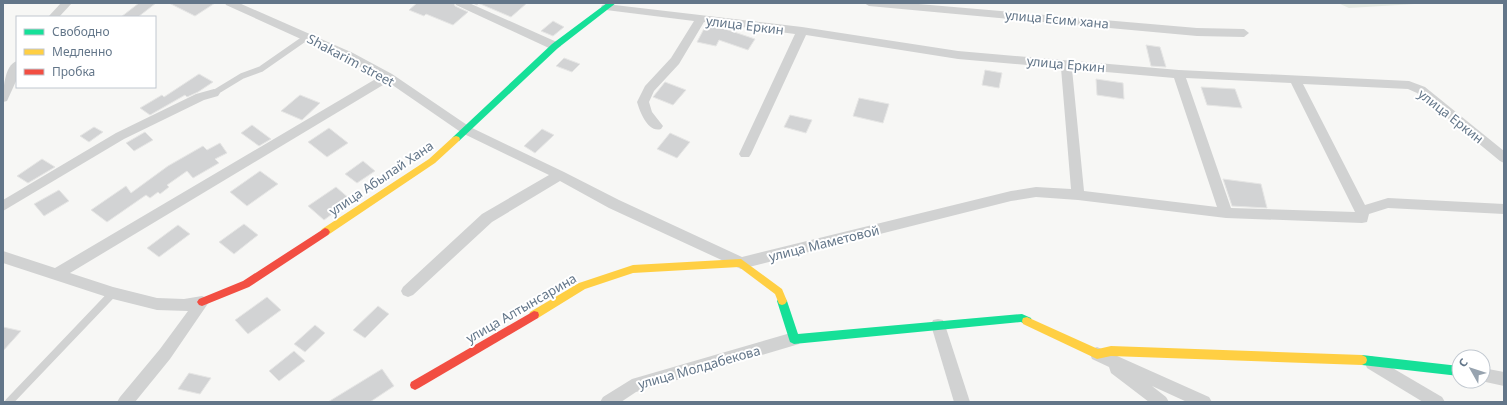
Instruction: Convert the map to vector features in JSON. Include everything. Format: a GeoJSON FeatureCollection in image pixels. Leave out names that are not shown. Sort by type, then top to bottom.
{"type":"FeatureCollection","features":[{"type":"Feature","properties":{"kind":"street"},"geometry":{"type":"LineString","coordinates":[[54,16],[68,3]]}},
{"type":"Feature","properties":{"kind":"street","name":"Shakarim street"},"geometry":{"type":"LineString","coordinates":[[230,3],[349,56],[388,77],[466,130]]}},
{"type":"Feature","properties":{"kind":"street"},"geometry":{"type":"LineString","coordinates":[[460,3],[555,46]]}},
{"type":"Feature","properties":{"kind":"street","name":"улица Есим хана"},"geometry":{"type":"LineString","coordinates":[[870,3],[1197,32],[1244,33]]}},
{"type":"Feature","properties":{"kind":"street","name":"улица Абылай Хана"},"geometry":{"type":"LineString","coordinates":[[202,302],[246,284],[428,165],[555,46],[609,5]]}},
{"type":"Feature","properties":{"kind":"street","name":"улица Еркин"},"geometry":{"type":"LineString","coordinates":[[609,5],[700,20],[802,31],[958,55],[1180,74],[1410,85],[1421,90],[1504,158]]}},
{"type":"Feature","properties":{"kind":"street"},"geometry":{"type":"LineString","coordinates":[[657,126],[647,114],[643,102],[649,89],[675,61],[700,20]]}},
{"type":"Feature","properties":{"kind":"street"},"geometry":{"type":"LineString","coordinates":[[745,154],[802,31]]}},
{"type":"Feature","properties":{"kind":"street"},"geometry":{"type":"LineString","coordinates":[[1066,64],[1078,195]]}},
{"type":"Feature","properties":{"kind":"street"},"geometry":{"type":"LineString","coordinates":[[3,98],[16,68]]}},
{"type":"Feature","properties":{"kind":"street"},"geometry":{"type":"LineString","coordinates":[[1180,74],[1226,213]]}},
{"type":"Feature","properties":{"kind":"street"},"geometry":{"type":"LineString","coordinates":[[57,274],[388,77]]}},
{"type":"Feature","properties":{"kind":"street"},"geometry":{"type":"LineString","coordinates":[[1295,80],[1362,211],[1388,203],[1504,209]]}},
{"type":"Feature","properties":{"kind":"street"},"geometry":{"type":"LineString","coordinates":[[3,206],[120,136],[200,97],[214,93]]}},
{"type":"Feature","properties":{"kind":"street"},"geometry":{"type":"LineString","coordinates":[[466,130],[560,175],[614,204],[741,263],[779,292],[794,339],[1022,318],[1097,354],[1204,402]]}},
{"type":"Feature","properties":{"kind":"street"},"geometry":{"type":"LineString","coordinates":[[408,291],[487,218],[560,175]]}},
{"type":"Feature","properties":{"kind":"street","name":"улица Маметовой"},"geometry":{"type":"LineString","coordinates":[[741,263],[1011,196],[1036,192],[1078,195],[1226,213],[1362,218],[1362,211]]}},
{"type":"Feature","properties":{"kind":"street"},"geometry":{"type":"LineString","coordinates":[[3,258],[113,293],[170,306],[202,302]]}},
{"type":"Feature","properties":{"kind":"street","name":"улица Алтынсарина"},"geometry":{"type":"LineString","coordinates":[[415,385],[582,286],[633,270],[741,263]]}},
{"type":"Feature","properties":{"kind":"street"},"geometry":{"type":"LineString","coordinates":[[125,402],[165,354],[202,302]]}},
{"type":"Feature","properties":{"kind":"street"},"geometry":{"type":"LineString","coordinates":[[938,325],[962,402]]}},
{"type":"Feature","properties":{"kind":"street","name":"улица Молдабекова"},"geometry":{"type":"LineString","coordinates":[[608,402],[632,386],[794,339]]}},
{"type":"Feature","properties":{"kind":"street"},"geometry":{"type":"LineString","coordinates":[[1097,354],[1111,351],[1367,360],[1451,370]]}},
{"type":"Feature","properties":{"kind":"street"},"geometry":{"type":"LineString","coordinates":[[1097,354],[1161,402]]}},
{"type":"Feature","properties":{"kind":"street"},"geometry":{"type":"LineString","coordinates":[[1367,360],[1437,402]]}},
{"type":"Feature","properties":{"kind":"street"},"geometry":{"type":"LineString","coordinates":[[1491,376],[1504,379]]}},
{"type":"Feature","properties":{"kind":"lane"},"geometry":{"type":"LineString","coordinates":[[214,93],[242,76],[261,69],[307,37]]}},
{"type":"Feature","properties":{"kind":"lane"},"geometry":{"type":"LineString","coordinates":[[9,402],[113,293]]}},
{"type":"Feature","properties":{"kind":"shaded area"},"geometry":{"type":"Polygon","coordinates":[[[1338,3],[1431,3],[1349,8],[1338,3]]]}},
{"type":"Feature","properties":{"kind":"building"},"geometry":{"type":"Polygon","coordinates":[[[139,3],[156,3],[139,16],[122,16],[139,3]]]}},
{"type":"Feature","properties":{"kind":"building"},"geometry":{"type":"Polygon","coordinates":[[[169,3],[215,3],[195,16],[169,3]]]}},
{"type":"Feature","properties":{"kind":"building"},"geometry":{"type":"Polygon","coordinates":[[[417,3],[454,3],[455,6],[468,12],[453,25],[426,14],[424,16],[409,10],[417,3]]]}},
{"type":"Feature","properties":{"kind":"building"},"geometry":{"type":"Polygon","coordinates":[[[478,3],[527,3],[511,17],[478,3]]]}},
{"type":"Feature","properties":{"kind":"building"},"geometry":{"type":"Polygon","coordinates":[[[553,21],[564,27],[553,36],[541,31],[553,21]]]}},
{"type":"Feature","properties":{"kind":"building"},"geometry":{"type":"Polygon","coordinates":[[[706,25],[725,29],[755,39],[748,50],[719,40],[716,46],[697,42],[706,25]]]}},
{"type":"Feature","properties":{"kind":"building"},"geometry":{"type":"Polygon","coordinates":[[[1146,45],[1160,47],[1166,67],[1151,66],[1146,45]]]}},
{"type":"Feature","properties":{"kind":"building"},"geometry":{"type":"Polygon","coordinates":[[[564,58],[580,64],[572,72],[556,66],[564,58]]]}},
{"type":"Feature","properties":{"kind":"building"},"geometry":{"type":"Polygon","coordinates":[[[985,70],[1002,73],[999,88],[982,85],[985,70]]]}},
{"type":"Feature","properties":{"kind":"building"},"geometry":{"type":"Polygon","coordinates":[[[199,74],[213,82],[198,92],[187,97],[185,95],[150,115],[140,108],[162,95],[164,97],[199,74]]]}},
{"type":"Feature","properties":{"kind":"building"},"geometry":{"type":"Polygon","coordinates":[[[1096,79],[1123,83],[1124,99],[1097,95],[1096,79]]]}},
{"type":"Feature","properties":{"kind":"building"},"geometry":{"type":"Polygon","coordinates":[[[665,82],[686,90],[673,105],[653,97],[665,82]]]}},
{"type":"Feature","properties":{"kind":"building"},"geometry":{"type":"Polygon","coordinates":[[[1201,87],[1235,89],[1242,108],[1207,105],[1201,87]]]}},
{"type":"Feature","properties":{"kind":"building"},"geometry":{"type":"Polygon","coordinates":[[[300,95],[320,103],[302,120],[281,111],[300,95]]]}},
{"type":"Feature","properties":{"kind":"building"},"geometry":{"type":"Polygon","coordinates":[[[859,98],[889,104],[883,123],[853,116],[859,98]]]}},
{"type":"Feature","properties":{"kind":"building"},"geometry":{"type":"Polygon","coordinates":[[[790,115],[812,120],[806,133],[784,127],[790,115]]]}},
{"type":"Feature","properties":{"kind":"building"},"geometry":{"type":"Polygon","coordinates":[[[252,125],[271,139],[259,146],[241,133],[252,125]]]}},
{"type":"Feature","properties":{"kind":"building"},"geometry":{"type":"Polygon","coordinates":[[[94,127],[103,132],[89,142],[80,136],[94,127]]]}},
{"type":"Feature","properties":{"kind":"building"},"geometry":{"type":"Polygon","coordinates":[[[329,128],[348,143],[327,157],[308,142],[329,128]]]}},
{"type":"Feature","properties":{"kind":"building"},"geometry":{"type":"Polygon","coordinates":[[[542,129],[554,135],[535,153],[524,146],[542,129]]]}},
{"type":"Feature","properties":{"kind":"building"},"geometry":{"type":"Polygon","coordinates":[[[145,132],[153,140],[134,151],[126,143],[145,132]]]}},
{"type":"Feature","properties":{"kind":"building"},"geometry":{"type":"Polygon","coordinates":[[[670,133],[690,142],[677,158],[657,149],[670,133]]]}},
{"type":"Feature","properties":{"kind":"building"},"geometry":{"type":"Polygon","coordinates":[[[220,143],[227,153],[215,159],[219,163],[193,178],[187,171],[167,185],[169,187],[160,194],[158,192],[150,198],[146,195],[107,222],[91,210],[126,186],[131,193],[168,166],[203,146],[207,150],[220,143]]]}},
{"type":"Feature","properties":{"kind":"building"},"geometry":{"type":"Polygon","coordinates":[[[42,159],[55,167],[28,183],[17,176],[42,159]]]}},
{"type":"Feature","properties":{"kind":"building"},"geometry":{"type":"Polygon","coordinates":[[[363,161],[375,171],[357,183],[345,174],[363,161]]]}},
{"type":"Feature","properties":{"kind":"building"},"geometry":{"type":"Polygon","coordinates":[[[260,171],[278,184],[247,206],[230,192],[260,171]]]}},
{"type":"Feature","properties":{"kind":"building"},"geometry":{"type":"Polygon","coordinates":[[[1223,179],[1261,184],[1267,208],[1232,206],[1223,179]]]}},
{"type":"Feature","properties":{"kind":"building"},"geometry":{"type":"Polygon","coordinates":[[[336,187],[351,200],[324,220],[308,206],[336,187]]]}},
{"type":"Feature","properties":{"kind":"building"},"geometry":{"type":"Polygon","coordinates":[[[59,190],[69,201],[44,216],[34,204],[59,190]]]}},
{"type":"Feature","properties":{"kind":"building"},"geometry":{"type":"Polygon","coordinates":[[[244,224],[258,235],[234,254],[219,242],[244,224]]]}},
{"type":"Feature","properties":{"kind":"building"},"geometry":{"type":"Polygon","coordinates":[[[178,225],[190,234],[159,257],[147,248],[178,225]]]}},
{"type":"Feature","properties":{"kind":"building"},"geometry":{"type":"Polygon","coordinates":[[[267,297],[281,310],[248,334],[235,320],[267,297]]]}},
{"type":"Feature","properties":{"kind":"building"},"geometry":{"type":"Polygon","coordinates":[[[378,306],[389,314],[365,338],[353,330],[378,306]]]}},
{"type":"Feature","properties":{"kind":"building"},"geometry":{"type":"Polygon","coordinates":[[[315,325],[325,333],[305,352],[294,344],[315,325]]]}},
{"type":"Feature","properties":{"kind":"building"},"geometry":{"type":"Polygon","coordinates":[[[3,327],[21,331],[3,351],[3,327]]]}},
{"type":"Feature","properties":{"kind":"building"},"geometry":{"type":"Polygon","coordinates":[[[294,351],[305,361],[279,381],[269,371],[294,351]]]}},
{"type":"Feature","properties":{"kind":"building"},"geometry":{"type":"Polygon","coordinates":[[[382,369],[394,386],[370,402],[328,402],[382,369]]]}},
{"type":"Feature","properties":{"kind":"building"},"geometry":{"type":"Polygon","coordinates":[[[189,373],[211,378],[200,394],[178,389],[189,373]]]}},
{"type":"Feature","properties":{"kind":"traffic: fast"},"geometry":{"type":"LineString","coordinates":[[456,139],[555,46],[612,3]]}},
{"type":"Feature","properties":{"kind":"traffic: fast"},"geometry":{"type":"LineString","coordinates":[[782,301],[794,339],[1022,318],[1027,321]]}},
{"type":"Feature","properties":{"kind":"traffic: fast"},"geometry":{"type":"LineString","coordinates":[[1362,360],[1451,370]]}},
{"type":"Feature","properties":{"kind":"traffic: slow"},"geometry":{"type":"LineString","coordinates":[[325,232],[432,161],[456,139]]}},
{"type":"Feature","properties":{"kind":"traffic: slow"},"geometry":{"type":"LineString","coordinates":[[534,315],[582,286],[633,269],[741,263],[779,292],[782,301]]}},
{"type":"Feature","properties":{"kind":"traffic: slow"},"geometry":{"type":"LineString","coordinates":[[1027,321],[1097,354],[1111,351],[1362,360]]}},
{"type":"Feature","properties":{"kind":"traffic: jam"},"geometry":{"type":"LineString","coordinates":[[202,302],[246,284],[325,232]]}},
{"type":"Feature","properties":{"kind":"traffic: jam"},"geometry":{"type":"LineString","coordinates":[[415,385],[534,315]]}}]}
